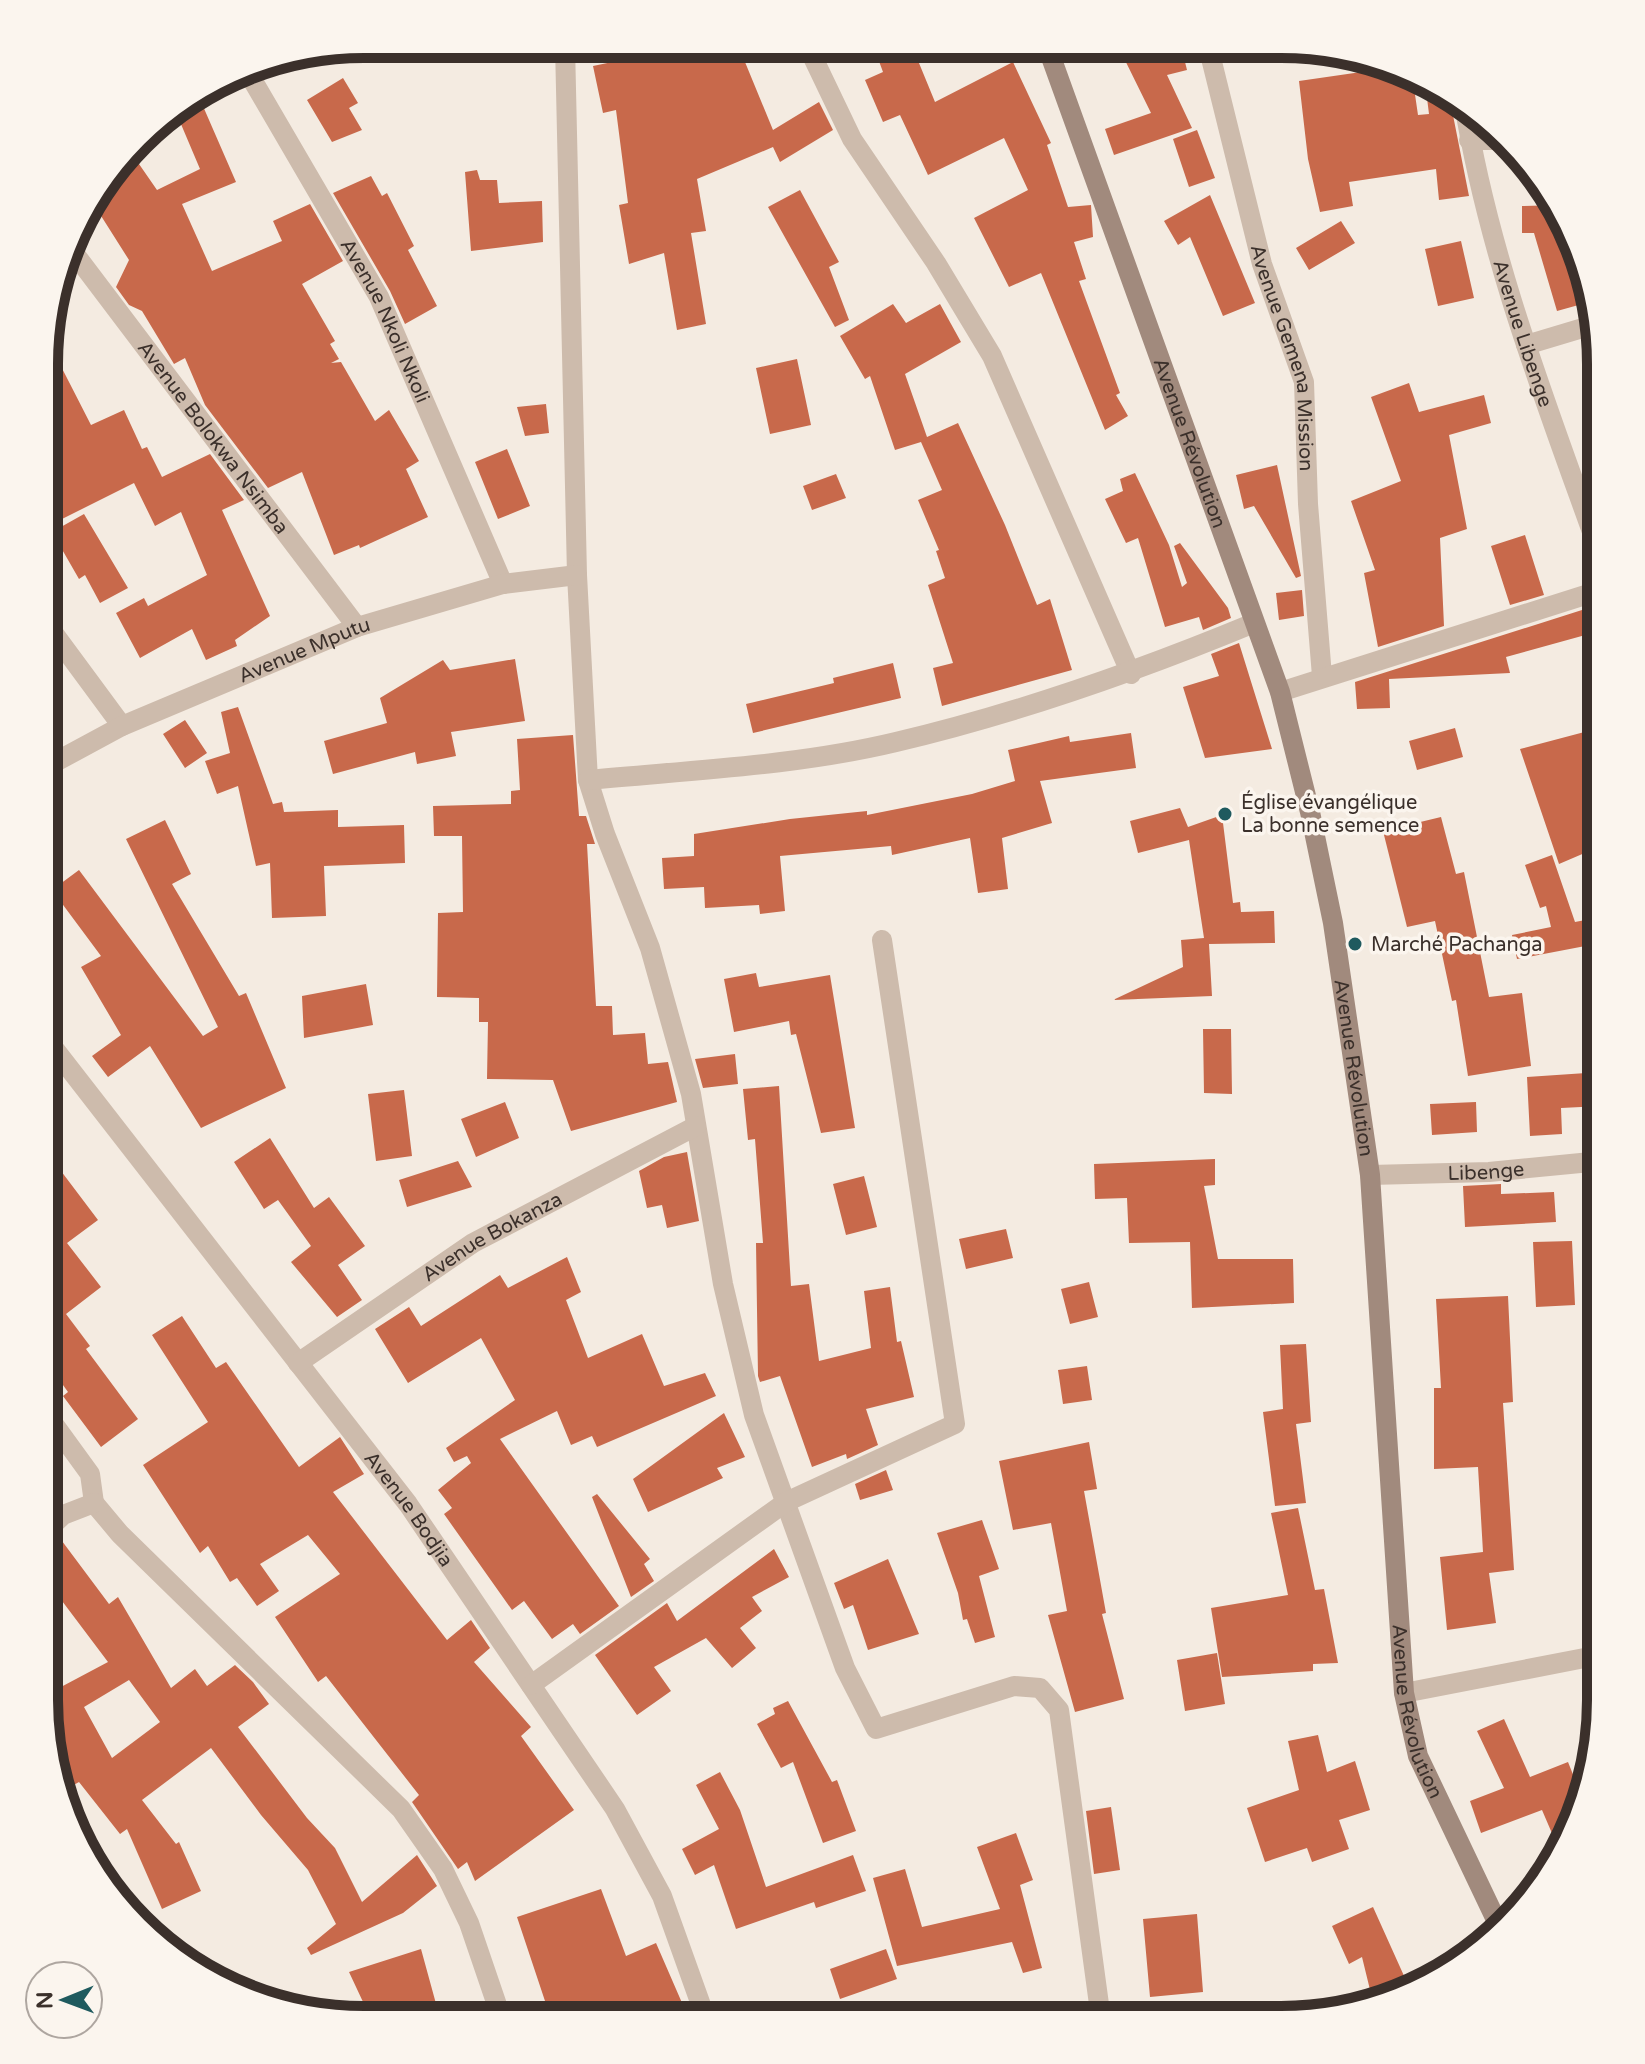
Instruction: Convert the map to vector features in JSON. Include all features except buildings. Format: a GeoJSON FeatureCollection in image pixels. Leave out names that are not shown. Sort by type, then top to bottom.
{"type":"FeatureCollection","features":[{"type":"Feature","properties":{"kind":"street"},"geometry":{"type":"LineString","coordinates":[[565,58],[577,575],[588,780],[605,834],[650,948],[691,1094],[723,1284],[754,1415],[845,1668],[876,1729],[1014,1686],[1040,1688],[1059,1710],[1099,2006]]}},
{"type":"Feature","properties":{"kind":"street"},"geometry":{"type":"LineString","coordinates":[[813,58],[852,139],[936,263],[992,356],[1131,674]]}},
{"type":"Feature","properties":{"kind":"street","name":"Avenue Révolution"},"geometry":{"type":"LineString","coordinates":[[1051,58],[1280,692],[1333,923],[1370,1175],[1404,1693],[1418,1756],[1495,1918]]}},
{"type":"Feature","properties":{"kind":"street","name":"Avenue Gemena Mission"},"geometry":{"type":"LineString","coordinates":[[1211,58],[1262,264],[1304,382],[1308,504],[1322,676]]}},
{"type":"Feature","properties":{"kind":"street","name":"Avenue Nkoli Nkoli"},"geometry":{"type":"LineString","coordinates":[[252,79],[379,297],[503,584]]}},
{"type":"Feature","properties":{"kind":"street","name":"Avenue Libenge"},"geometry":{"type":"LineString","coordinates":[[1466,121],[1488,219],[1526,345],[1587,517]]}},
{"type":"Feature","properties":{"kind":"street"},"geometry":{"type":"LineString","coordinates":[[1469,140],[1489,140]]}},
{"type":"Feature","properties":{"kind":"street","name":"Avenue Bolokwa Nsimba"},"geometry":{"type":"LineString","coordinates":[[77,257],[357,627]]}},
{"type":"Feature","properties":{"kind":"street"},"geometry":{"type":"LineString","coordinates":[[1526,345],[1584,327]]}},
{"type":"Feature","properties":{"kind":"street","name":"Avenue Mputu"},"geometry":{"type":"LineString","coordinates":[[58,761],[122,726],[357,627],[503,584],[577,575]]}},
{"type":"Feature","properties":{"kind":"street"},"geometry":{"type":"LineString","coordinates":[[1280,692],[1322,676],[1587,594]]}},
{"type":"Feature","properties":{"kind":"street"},"geometry":{"type":"LineString","coordinates":[[588,780],[800,760],[896,742],[1131,674],[1254,623]]}},
{"type":"Feature","properties":{"kind":"street"},"geometry":{"type":"LineString","coordinates":[[58,639],[122,726]]}},
{"type":"Feature","properties":{"kind":"street"},"geometry":{"type":"LineString","coordinates":[[531,1685],[786,1502],[955,1424],[882,940]]}},
{"type":"Feature","properties":{"kind":"street","name":"Avenue Bodjia"},"geometry":{"type":"LineString","coordinates":[[58,1054],[408,1504],[615,1809],[662,1896],[701,2006]]}},
{"type":"Feature","properties":{"kind":"street","name":"Avenue Bokanza"},"geometry":{"type":"LineString","coordinates":[[298,1363],[473,1243],[696,1126]]}},
{"type":"Feature","properties":{"kind":"street","name":"Libenge"},"geometry":{"type":"LineString","coordinates":[[1370,1175],[1489,1172],[1587,1162]]}},
{"type":"Feature","properties":{"kind":"street"},"geometry":{"type":"LineString","coordinates":[[58,1430],[90,1474],[94,1503],[120,1534],[401,1809],[443,1869],[469,1923],[497,2006]]}},
{"type":"Feature","properties":{"kind":"street"},"geometry":{"type":"LineString","coordinates":[[58,1520],[94,1503]]}},
{"type":"Feature","properties":{"kind":"street"},"geometry":{"type":"LineString","coordinates":[[1404,1693],[1587,1658]]}},
{"type":"Feature","properties":{"kind":"place","name":"Église évangélique La bonne semence"},"geometry":{"type":"Point","coordinates":[1225,814]}},
{"type":"Feature","properties":{"kind":"place","name":"Marché Pachanga"},"geometry":{"type":"Point","coordinates":[1355,944]}}]}
